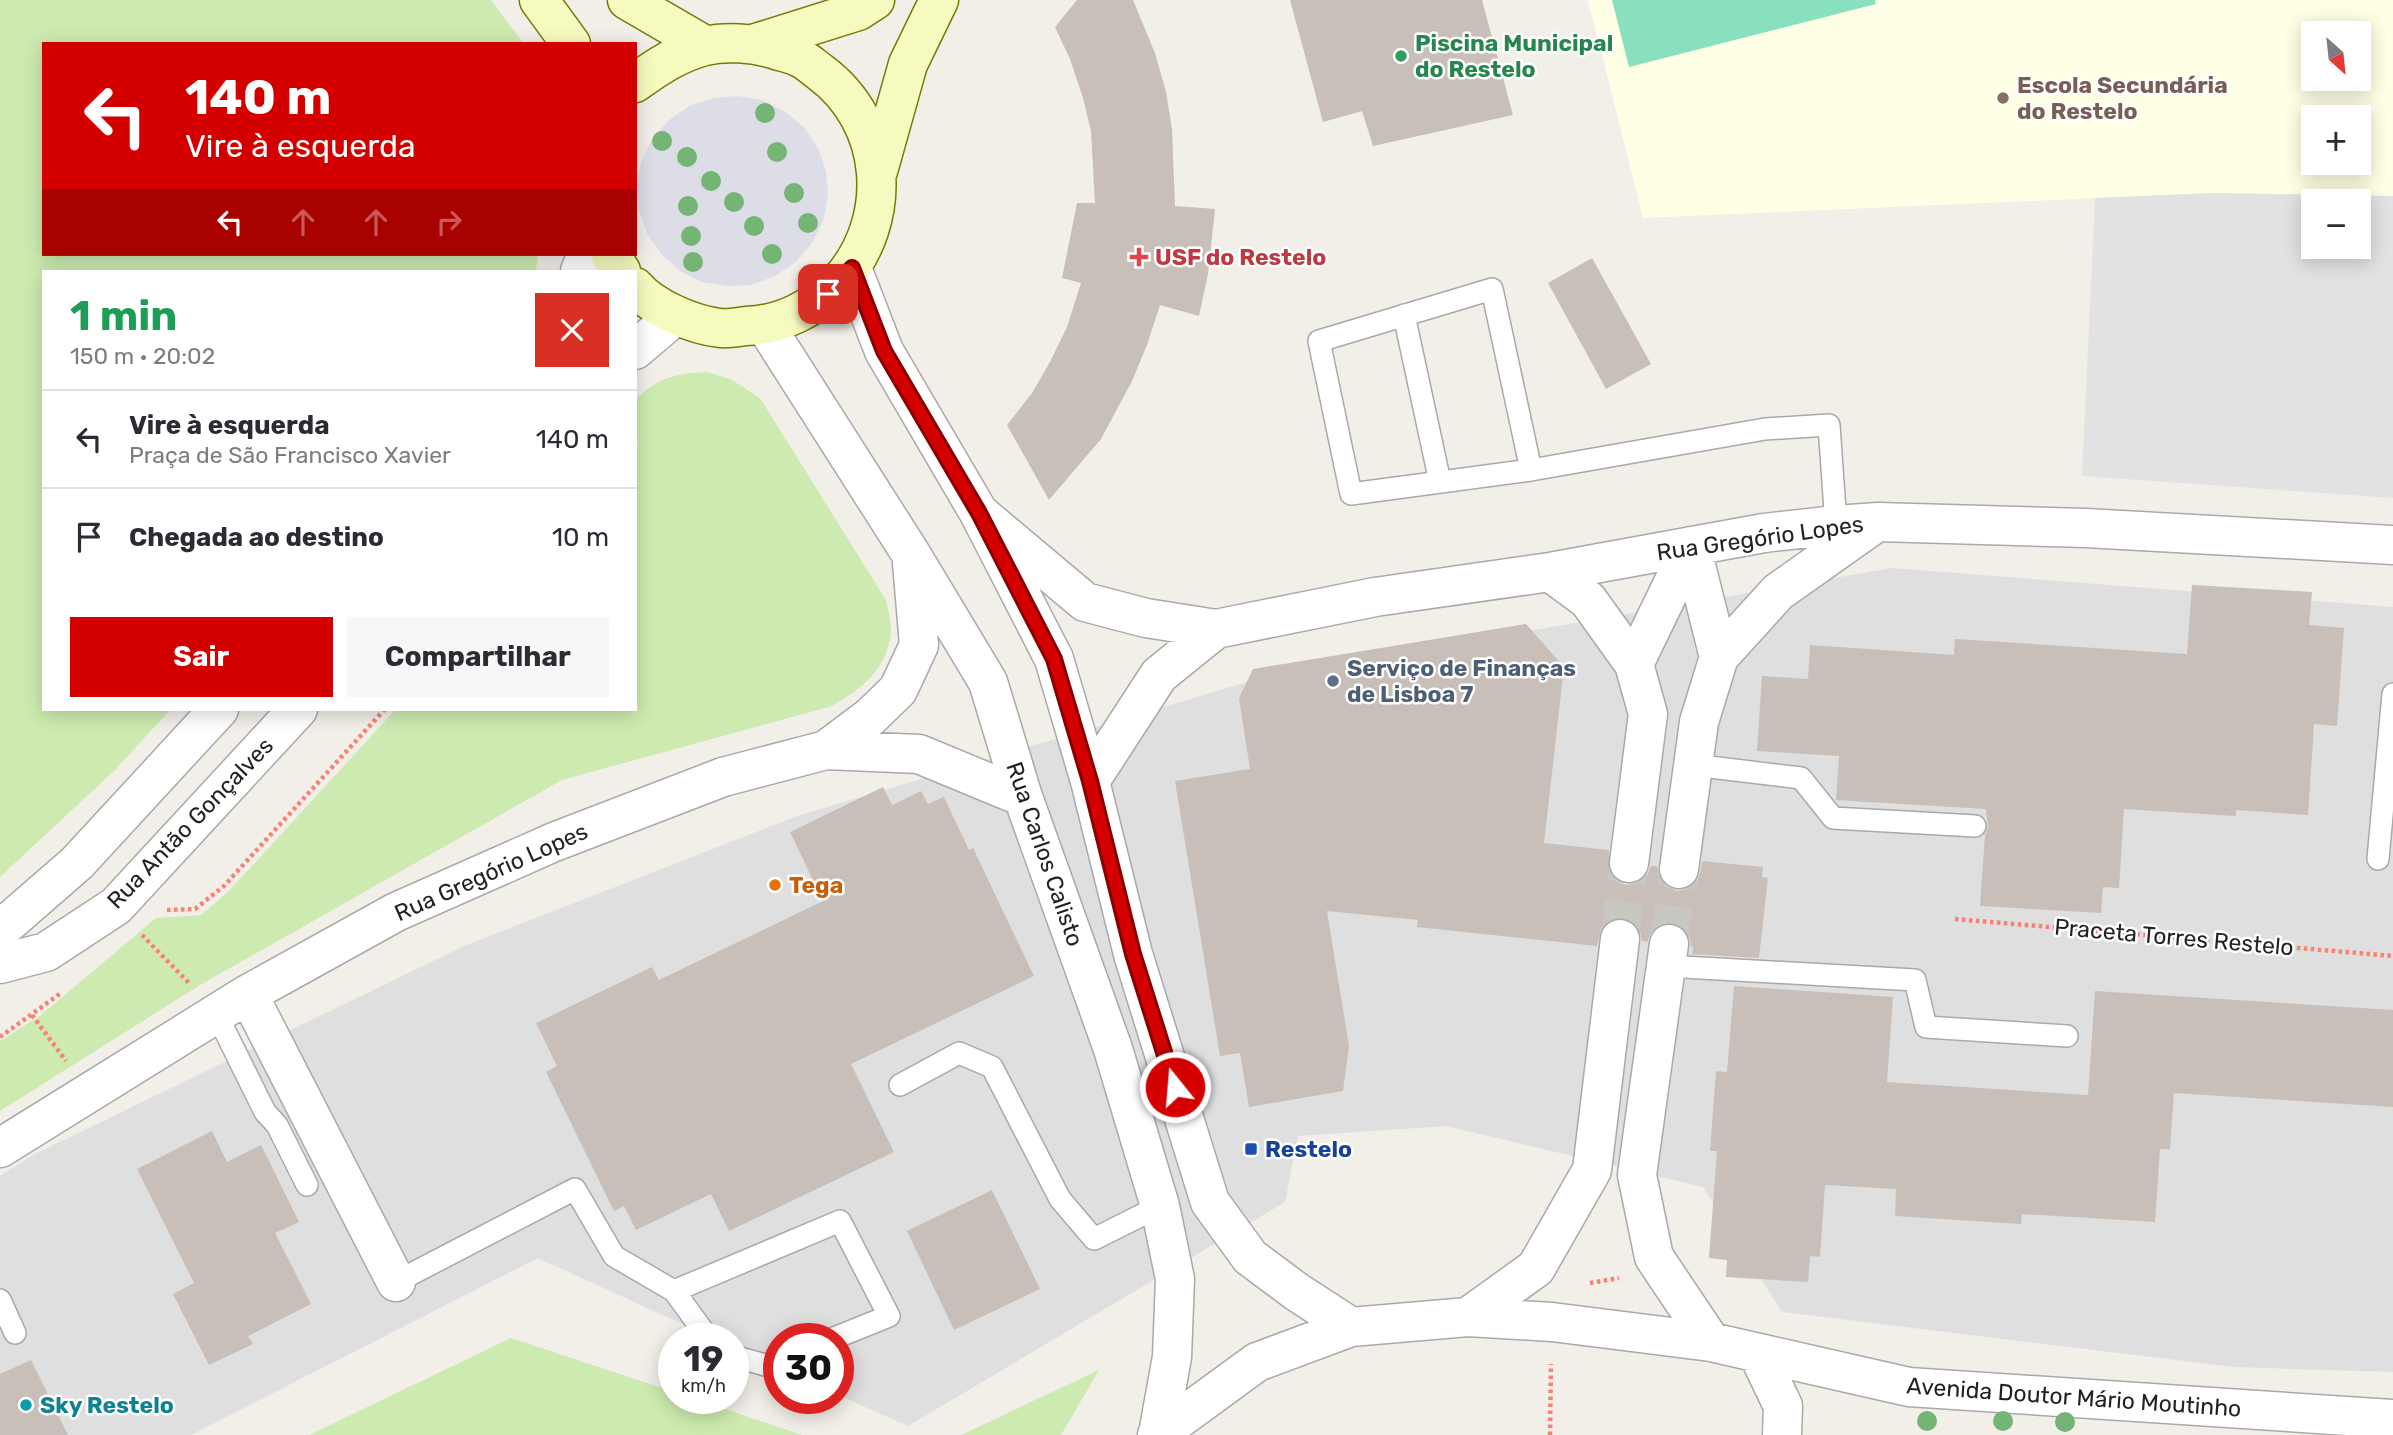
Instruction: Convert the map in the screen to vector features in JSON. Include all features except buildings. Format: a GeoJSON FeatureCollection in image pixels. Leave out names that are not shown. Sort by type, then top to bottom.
{"type":"FeatureCollection","features":[{"type":"Feature","properties":{"kind":"main road"},"geometry":{"type":"LineString","coordinates":[[539,0],[570,42]]}},
{"type":"Feature","properties":{"kind":"main road"},"geometry":{"type":"LineString","coordinates":[[627,0],[706,46]]}},
{"type":"Feature","properties":{"kind":"main road"},"geometry":{"type":"LineString","coordinates":[[637,82],[666,61],[706,46],[753,44],[858,11],[875,0]]}},
{"type":"Feature","properties":{"kind":"main road"},"geometry":{"type":"LineString","coordinates":[[637,290],[675,316],[719,328],[765,326],[798,314],[828,294],[852,268],[873,223],[877,173],[908,64],[939,0]]}},
{"type":"Feature","properties":{"kind":"main road"},"geometry":{"type":"LineString","coordinates":[[753,44],[799,57],[837,85],[865,126],[877,173]]}},
{"type":"Feature","properties":{"kind":"street"},"geometry":{"type":"LineString","coordinates":[[852,268],[884,351],[979,513],[1054,659],[1090,781],[1133,954],[1210,1202],[1250,1257],[1351,1327]]}},
{"type":"Feature","properties":{"kind":"street"},"geometry":{"type":"LineString","coordinates":[[637,348],[675,316]]}},
{"type":"Feature","properties":{"kind":"street","name":"Rua Carlos Calisto"},"geometry":{"type":"LineString","coordinates":[[765,326],[911,554],[988,682],[1023,797],[1113,1049],[1160,1206],[1175,1279],[1172,1357],[1157,1435]]}},
{"type":"Feature","properties":{"kind":"street"},"geometry":{"type":"LineString","coordinates":[[979,513],[1085,602],[1146,618],[1216,628]]}},
{"type":"Feature","properties":{"kind":"street"},"geometry":{"type":"LineString","coordinates":[[1679,869],[1699,722],[1719,657],[1778,592],[1878,522]]}},
{"type":"Feature","properties":{"kind":"street","name":"Rua Gregório Lopes"},"geometry":{"type":"LineString","coordinates":[[1216,628],[1375,597],[1550,572],[1764,533],[1878,522],[2086,528],[2393,545]]}},
{"type":"Feature","properties":{"kind":"street"},"geometry":{"type":"LineString","coordinates":[[1691,546],[1719,657]]}},
{"type":"Feature","properties":{"kind":"street"},"geometry":{"type":"LineString","coordinates":[[1634,664],[1691,546]]}},
{"type":"Feature","properties":{"kind":"street"},"geometry":{"type":"LineString","coordinates":[[826,750],[870,717],[898,690],[919,645],[911,554]]}},
{"type":"Feature","properties":{"kind":"street"},"geometry":{"type":"LineString","coordinates":[[1550,572],[1588,600],[1634,664],[1648,714],[1629,863]]}},
{"type":"Feature","properties":{"kind":"street"},"geometry":{"type":"LineString","coordinates":[[1090,781],[1159,675],[1216,628]]}},
{"type":"Feature","properties":{"kind":"street"},"geometry":{"type":"LineString","coordinates":[[0,930],[77,863],[217,711]]}},
{"type":"Feature","properties":{"kind":"street","name":"Rua Antão Gonçalves"},"geometry":{"type":"LineString","coordinates":[[0,964],[46,952],[116,905],[296,711]]}},
{"type":"Feature","properties":{"kind":"street","name":"Rua Gregório Lopes"},"geometry":{"type":"LineString","coordinates":[[0,1148],[216,1013],[396,912],[554,842],[723,777],[826,750],[919,754],[1023,797]]}},
{"type":"Feature","properties":{"kind":"street"},"geometry":{"type":"LineString","coordinates":[[1468,1317],[1536,1268],[1592,1170],[1619,949],[1667,955],[1637,1175],[1654,1257],[1711,1342]]}},
{"type":"Feature","properties":{"kind":"street"},"geometry":{"type":"LineString","coordinates":[[248,994],[396,1282]]}},
{"type":"Feature","properties":{"kind":"street","name":"Avenida Doutor Mário Moutinho"},"geometry":{"type":"LineString","coordinates":[[1157,1435],[1257,1362],[1351,1327],[1468,1317],[1552,1322],[1711,1342],[1909,1387],[2393,1419]]}},
{"type":"Feature","properties":{"kind":"street"},"geometry":{"type":"LineString","coordinates":[[1758,1354],[1783,1406],[1782,1435]]}},
{"type":"Feature","properties":{"kind":"lane"},"geometry":{"type":"LineString","coordinates":[[1531,470],[1492,289],[1319,341],[1350,494],[1531,470],[1765,429],[1829,425],[1836,525]]}},
{"type":"Feature","properties":{"kind":"lane"},"geometry":{"type":"LineString","coordinates":[[1404,316],[1440,482]]}},
{"type":"Feature","properties":{"kind":"lane"},"geometry":{"type":"LineString","coordinates":[[2378,859],[2393,694]]}},
{"type":"Feature","properties":{"kind":"lane"},"geometry":{"type":"LineString","coordinates":[[1693,765],[1801,778],[1833,818],[1975,826]]}},
{"type":"Feature","properties":{"kind":"lane"},"geometry":{"type":"LineString","coordinates":[[1667,955],[1915,980],[1926,1027],[2067,1036]]}},
{"type":"Feature","properties":{"kind":"lane"},"geometry":{"type":"LineString","coordinates":[[216,1013],[265,1112],[277,1125],[307,1185]]}},
{"type":"Feature","properties":{"kind":"lane"},"geometry":{"type":"LineString","coordinates":[[900,1085],[959,1053],[992,1066],[1060,1199],[1094,1239],[1160,1206]]}},
{"type":"Feature","properties":{"kind":"lane"},"geometry":{"type":"LineString","coordinates":[[396,1282],[576,1189],[614,1256],[674,1291],[697,1323]]}},
{"type":"Feature","properties":{"kind":"lane"},"geometry":{"type":"LineString","coordinates":[[674,1291],[840,1221],[889,1316],[854,1330]]}},
{"type":"Feature","properties":{"kind":"lane"},"geometry":{"type":"LineString","coordinates":[[0,1300],[16,1333]]}},
{"type":"Feature","properties":{"kind":"path"},"geometry":{"type":"LineString","coordinates":[[163,910],[195,909],[224,886],[382,711]]}},
{"type":"Feature","properties":{"kind":"path","name":"Praceta Torres Restelo"},"geometry":{"type":"LineString","coordinates":[[1955,919],[2393,956]]}},
{"type":"Feature","properties":{"kind":"path"},"geometry":{"type":"LineString","coordinates":[[0,1037],[70,985]]}},
{"type":"Feature","properties":{"kind":"path"},"geometry":{"type":"LineString","coordinates":[[32,1015],[73,1070]]}},
{"type":"Feature","properties":{"kind":"path"},"geometry":{"type":"LineString","coordinates":[[1581,1284],[1620,1277]]}},
{"type":"Feature","properties":{"kind":"path"},"geometry":{"type":"LineString","coordinates":[[1550,1435],[1551,1359]]}},
{"type":"Feature","properties":{"kind":"shaded area","name":"Escola Secundária do Restelo"},"geometry":{"type":"Polygon","coordinates":[[[1588,0],[2393,0],[2393,196],[2371,196],[2371,189],[2301,189],[2301,194],[2212,193],[1643,218],[1588,0]]]}},
{"type":"Feature","properties":{"kind":"shaded area"},"geometry":{"type":"Polygon","coordinates":[[[738,96],[762,100],[784,111],[804,127],[818,148],[826,171],[828,196],[823,221],[812,243],[796,262],[775,276],[752,285],[727,286],[702,282],[680,271],[661,254],[647,234],[639,210],[637,186],[641,162],[652,139],[669,120],[689,106],[713,98],[738,96]]]}},
{"type":"Feature","properties":{"kind":"shaded area"},"geometry":{"type":"Polygon","coordinates":[[[2212,193],[2301,194],[2301,259],[2371,259],[2371,196],[2393,196],[2393,498],[2082,476],[2095,198],[2212,193]]]}},
{"type":"Feature","properties":{"kind":"shaded area"},"geometry":{"type":"Polygon","coordinates":[[[1892,568],[2393,607],[2393,1372],[2233,1367],[1782,1312],[1703,1187],[1446,1126],[1298,1136],[1285,1202],[908,1426],[854,1402],[854,1323],[763,1323],[763,1361],[749,1354],[749,1323],[680,1323],[538,1258],[191,1435],[0,1435],[0,1176],[33,1155],[464,946],[797,816],[1264,677],[1892,568]]]}},
{"type":"Feature","properties":{"kind":"green space"},"geometry":{"type":"Polygon","coordinates":[[[0,0],[491,0],[522,42],[42,42],[42,256],[538,256],[536,270],[42,270],[42,711],[169,711],[115,770],[0,877],[0,0]]]}},
{"type":"Feature","properties":{"kind":"green space"},"geometry":{"type":"Polygon","coordinates":[[[1612,0],[1875,0],[1876,4],[1629,67],[1612,0]]]}},
{"type":"Feature","properties":{"kind":"green space"},"geometry":{"type":"Polygon","coordinates":[[[708,372],[732,380],[760,398],[886,600],[891,628],[889,645],[878,667],[863,685],[832,706],[562,780],[200,985],[0,1111],[0,1041],[41,1015],[156,918],[201,915],[229,891],[394,711],[637,711],[637,398],[660,381],[708,372]]]}},
{"type":"Feature","properties":{"kind":"green space"},"geometry":{"type":"Polygon","coordinates":[[[511,1338],[658,1387],[658,1414],[740,1414],[802,1435],[309,1435],[511,1338]]]}},
{"type":"Feature","properties":{"kind":"green space"},"geometry":{"type":"Polygon","coordinates":[[[1099,1370],[1061,1435],[961,1435],[1099,1370]]]}},
{"type":"Feature","properties":{"kind":"tunnel"},"geometry":{"type":"LineString","coordinates":[[1620,939],[1629,863]]}},
{"type":"Feature","properties":{"kind":"tunnel"},"geometry":{"type":"LineString","coordinates":[[1669,944],[1679,869]]}},
{"type":"Feature","properties":{"kind":"place","name":"Piscina Municipal do Restelo"},"geometry":{"type":"Point","coordinates":[1401,56]}},
{"type":"Feature","properties":{"kind":"place","name":"Escola Secundária do Restelo"},"geometry":{"type":"Point","coordinates":[2003,98]}},
{"type":"Feature","properties":{"kind":"place","name":"USF do Restelo"},"geometry":{"type":"Point","coordinates":[1139,257]}},
{"type":"Feature","properties":{"kind":"place","name":"Serviço de Finanças de Lisboa 7"},"geometry":{"type":"Point","coordinates":[1333,681]}},
{"type":"Feature","properties":{"kind":"place","name":"Tega"},"geometry":{"type":"Point","coordinates":[775,885]}},
{"type":"Feature","properties":{"kind":"place","name":"Restelo"},"geometry":{"type":"Point","coordinates":[1251,1149]}},
{"type":"Feature","properties":{"kind":"place","name":"Sky Restelo"},"geometry":{"type":"Point","coordinates":[26,1405]}},
{"type":"Feature","properties":{"kind":"route"},"geometry":{"type":"LineString","coordinates":[[828,294],[852,268],[884,351],[979,513],[1054,659],[1090,781],[1133,954],[1175,1087]]}}]}
